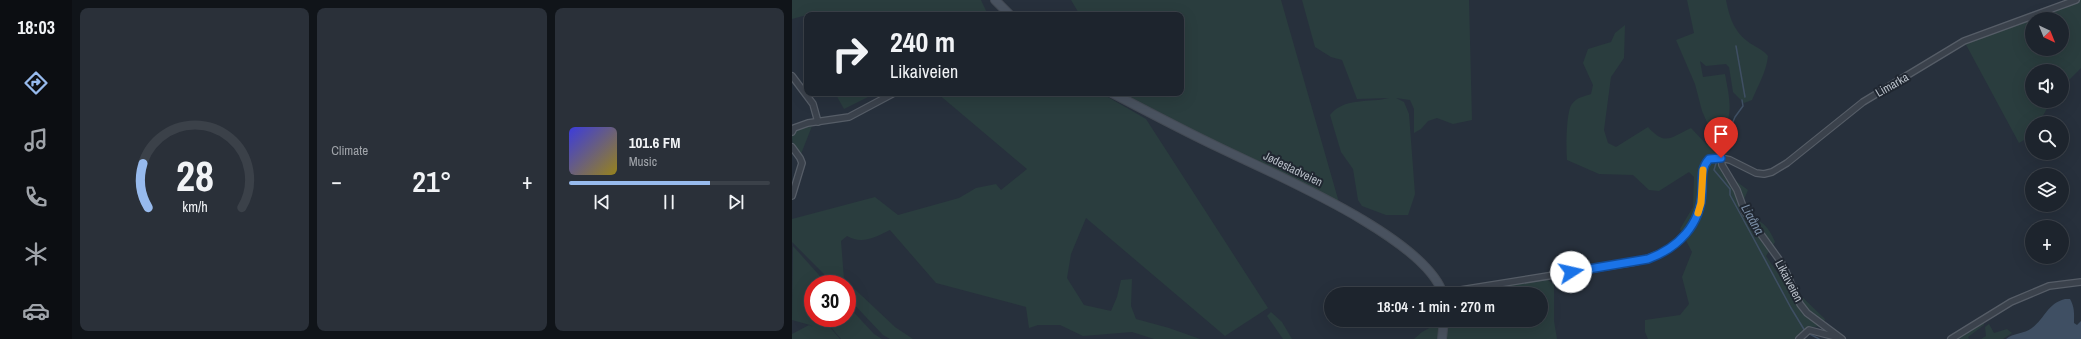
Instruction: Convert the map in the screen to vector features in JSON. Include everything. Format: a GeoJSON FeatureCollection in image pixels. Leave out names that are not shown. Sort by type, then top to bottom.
{"type":"FeatureCollection","features":[{"type":"Feature","properties":{"kind":"main road"},"geometry":{"type":"LineString","coordinates":[[995,0],[1007,12]]}},
{"type":"Feature","properties":{"kind":"main road","name":"Jødestadveien"},"geometry":{"type":"LineString","coordinates":[[1118,96],[1328,200],[1360,218],[1418,260],[1436,278],[1440,287]]}},
{"type":"Feature","properties":{"kind":"main road"},"geometry":{"type":"LineString","coordinates":[[1442,339],[1443,327]]}},
{"type":"Feature","properties":{"kind":"street","name":"Limarka"},"geometry":{"type":"LineString","coordinates":[[1721,158],[1730,160],[1756,173],[1764,174],[1772,172],[1787,163],[1863,102],[1964,41],[2076,0]]}},
{"type":"Feature","properties":{"kind":"street"},"geometry":{"type":"LineString","coordinates":[[792,76],[804,92]]}},
{"type":"Feature","properties":{"kind":"street"},"geometry":{"type":"LineString","coordinates":[[807,96],[813,104],[818,122]]}},
{"type":"Feature","properties":{"kind":"street"},"geometry":{"type":"LineString","coordinates":[[792,132],[794,128],[849,117],[888,96]]}},
{"type":"Feature","properties":{"kind":"street"},"geometry":{"type":"LineString","coordinates":[[792,147],[800,158],[802,164],[792,196]]}},
{"type":"Feature","properties":{"kind":"street"},"geometry":{"type":"LineString","coordinates":[[1485,287],[1635,262],[1660,255],[1681,241],[1688,232],[1701,203],[1703,168],[1709,159],[1721,158]]}},
{"type":"Feature","properties":{"kind":"street","name":"Likaiveien"},"geometry":{"type":"LineString","coordinates":[[1721,158],[1722,165],[1738,190],[1745,212],[1783,265],[1800,304],[1807,313],[1839,338]]}},
{"type":"Feature","properties":{"kind":"street"},"geometry":{"type":"LineString","coordinates":[[1951,339],[2011,302],[2049,286],[2081,282]]}},
{"type":"Feature","properties":{"kind":"street"},"geometry":{"type":"LineString","coordinates":[[1799,339],[1809,330],[1839,338]]}},
{"type":"Feature","properties":{"kind":"shaded area"},"geometry":{"type":"Polygon","coordinates":[[[792,0],[981,0],[987,12],[804,12],[804,16],[792,19],[792,0]]]}},
{"type":"Feature","properties":{"kind":"shaded area"},"geometry":{"type":"Polygon","coordinates":[[[1071,0],[1281,0],[1340,206],[1130,97],[1184,96],[1184,12],[1078,12],[1071,0]]]}},
{"type":"Feature","properties":{"kind":"shaded area"},"geometry":{"type":"Polygon","coordinates":[[[1302,0],[1469,0],[1472,120],[1453,124],[1437,118],[1428,121],[1421,129],[1414,133],[1414,109],[1410,100],[1396,98],[1404,102],[1409,114],[1415,194],[1408,215],[1386,215],[1362,206],[1358,200],[1353,169],[1341,152],[1330,115],[1342,105],[1389,98],[1357,99],[1342,60],[1331,57],[1315,47],[1302,0]]]}},
{"type":"Feature","properties":{"kind":"shaded area"},"geometry":{"type":"Polygon","coordinates":[[[1687,0],[1726,0],[1729,14],[1734,26],[1747,41],[1768,56],[1764,73],[1752,100],[1744,103],[1733,92],[1729,67],[1726,64],[1706,66],[1700,61],[1703,77],[1725,74],[1727,83],[1730,109],[1729,117],[1721,132],[1714,138],[1702,111],[1695,84],[1676,40],[1694,33],[1687,0]]]}},
{"type":"Feature","properties":{"kind":"shaded area"},"geometry":{"type":"Polygon","coordinates":[[[2076,0],[2081,0],[2081,68],[2069,80],[2069,64],[2025,64],[2025,108],[2047,108],[2043,116],[2025,116],[2025,139],[2019,143],[1964,41],[2025,19],[2025,56],[2069,56],[2069,12],[2043,12],[2076,0]]]}},
{"type":"Feature","properties":{"kind":"shaded area"},"geometry":{"type":"Polygon","coordinates":[[[1625,25],[1624,58],[1611,77],[1604,130],[1608,143],[1616,147],[1648,127],[1659,137],[1664,138],[1673,137],[1691,128],[1707,145],[1721,147],[1728,154],[1715,156],[1718,162],[1729,175],[1748,190],[1739,211],[1745,217],[1760,221],[1770,232],[1775,242],[1766,256],[1790,291],[1799,294],[1825,319],[1823,326],[1811,327],[1795,339],[1648,339],[1645,332],[1645,320],[1680,315],[1689,304],[1682,277],[1692,252],[1680,229],[1693,207],[1694,177],[1689,172],[1659,191],[1649,190],[1633,175],[1599,174],[1567,160],[1567,131],[1570,108],[1576,100],[1591,94],[1593,85],[1583,63],[1588,49],[1611,42],[1615,33],[1625,25]]]}},
{"type":"Feature","properties":{"kind":"shaded area"},"geometry":{"type":"Polygon","coordinates":[[[837,96],[870,96],[844,109],[837,96]]]}},
{"type":"Feature","properties":{"kind":"shaded area"},"geometry":{"type":"Polygon","coordinates":[[[941,96],[1106,96],[1146,119],[1268,308],[1225,336],[1086,218],[1071,254],[1067,278],[1084,305],[1111,311],[1117,297],[1121,280],[1132,279],[1131,306],[1136,319],[1169,328],[1200,339],[1154,339],[1132,332],[1083,336],[1060,325],[1038,325],[1029,328],[1026,307],[936,283],[890,230],[869,239],[858,240],[847,236],[841,241],[844,275],[825,275],[792,242],[792,219],[875,197],[898,215],[959,198],[976,188],[996,184],[1001,190],[1027,169],[941,96]]]}},
{"type":"Feature","properties":{"kind":"shaded area"},"geometry":{"type":"Polygon","coordinates":[[[812,126],[801,154],[793,146],[792,137],[799,128],[812,126]]]}},
{"type":"Feature","properties":{"kind":"shaded area"},"geometry":{"type":"Polygon","coordinates":[[[793,246],[819,275],[804,275],[804,323],[792,320],[793,246]]]}},
{"type":"Feature","properties":{"kind":"shaded area"},"geometry":{"type":"Polygon","coordinates":[[[1547,279],[1554,285],[1554,321],[1557,339],[1414,339],[1431,327],[1548,327],[1548,287],[1500,287],[1547,279]]]}},
{"type":"Feature","properties":{"kind":"shaded area"},"geometry":{"type":"Polygon","coordinates":[[[856,290],[895,327],[913,339],[890,339],[883,335],[856,306],[856,290]]]}},
{"type":"Feature","properties":{"kind":"shaded area"},"geometry":{"type":"Polygon","coordinates":[[[1271,312],[1282,322],[1292,339],[1283,339],[1267,316],[1271,312]]]}},
{"type":"Feature","properties":{"kind":"shaded area"},"geometry":{"type":"Polygon","coordinates":[[[856,315],[874,334],[882,339],[841,339],[831,327],[856,327],[856,315]]]}},
{"type":"Feature","properties":{"kind":"shaded area"},"geometry":{"type":"Polygon","coordinates":[[[1983,320],[1984,325],[1968,337],[1969,339],[1956,339],[1983,320]]]}},
{"type":"Feature","properties":{"kind":"shaded area"},"geometry":{"type":"Polygon","coordinates":[[[1989,324],[1994,333],[2007,329],[2012,333],[2003,339],[1981,339],[1986,336],[1985,327],[1989,324]]]}},
{"type":"Feature","properties":{"kind":"shaded area"},"geometry":{"type":"Polygon","coordinates":[[[805,327],[830,327],[840,339],[792,339],[792,334],[805,327]]]}},
{"type":"Feature","properties":{"kind":"water"},"geometry":{"type":"Polygon","coordinates":[[[2065,299],[2070,299],[2072,302],[2074,323],[2077,325],[2081,321],[2081,339],[2006,339],[2032,328],[2041,320],[2050,307],[2065,299]]]}},
{"type":"Feature","properties":{"kind":"waterway","name":"Liaåna"},"geometry":{"type":"LineString","coordinates":[[1736,46],[1745,97]]}},
{"type":"Feature","properties":{"kind":"waterway","name":"Liaåna"},"geometry":{"type":"LineString","coordinates":[[1718,157],[1735,117],[1743,106],[1742,100]]}},
{"type":"Feature","properties":{"kind":"waterway","name":"Liaåna"},"geometry":{"type":"LineString","coordinates":[[1717,160],[1714,170],[1730,189],[1730,195],[1805,331]]}},
{"type":"Feature","properties":{"kind":"waterway","name":"Liaåna"},"geometry":{"type":"LineString","coordinates":[[1808,333],[1819,339]]}},
{"type":"Feature","properties":{"kind":"slow traffic"},"geometry":{"type":"LineString","coordinates":[[1698,213],[1701,203],[1703,170]]}},
{"type":"Feature","properties":{"kind":"route"},"geometry":{"type":"LineString","coordinates":[[1571,272],[1648,259],[1660,255],[1681,241],[1696,218],[1701,203],[1703,168],[1709,159],[1721,158]]}}]}
